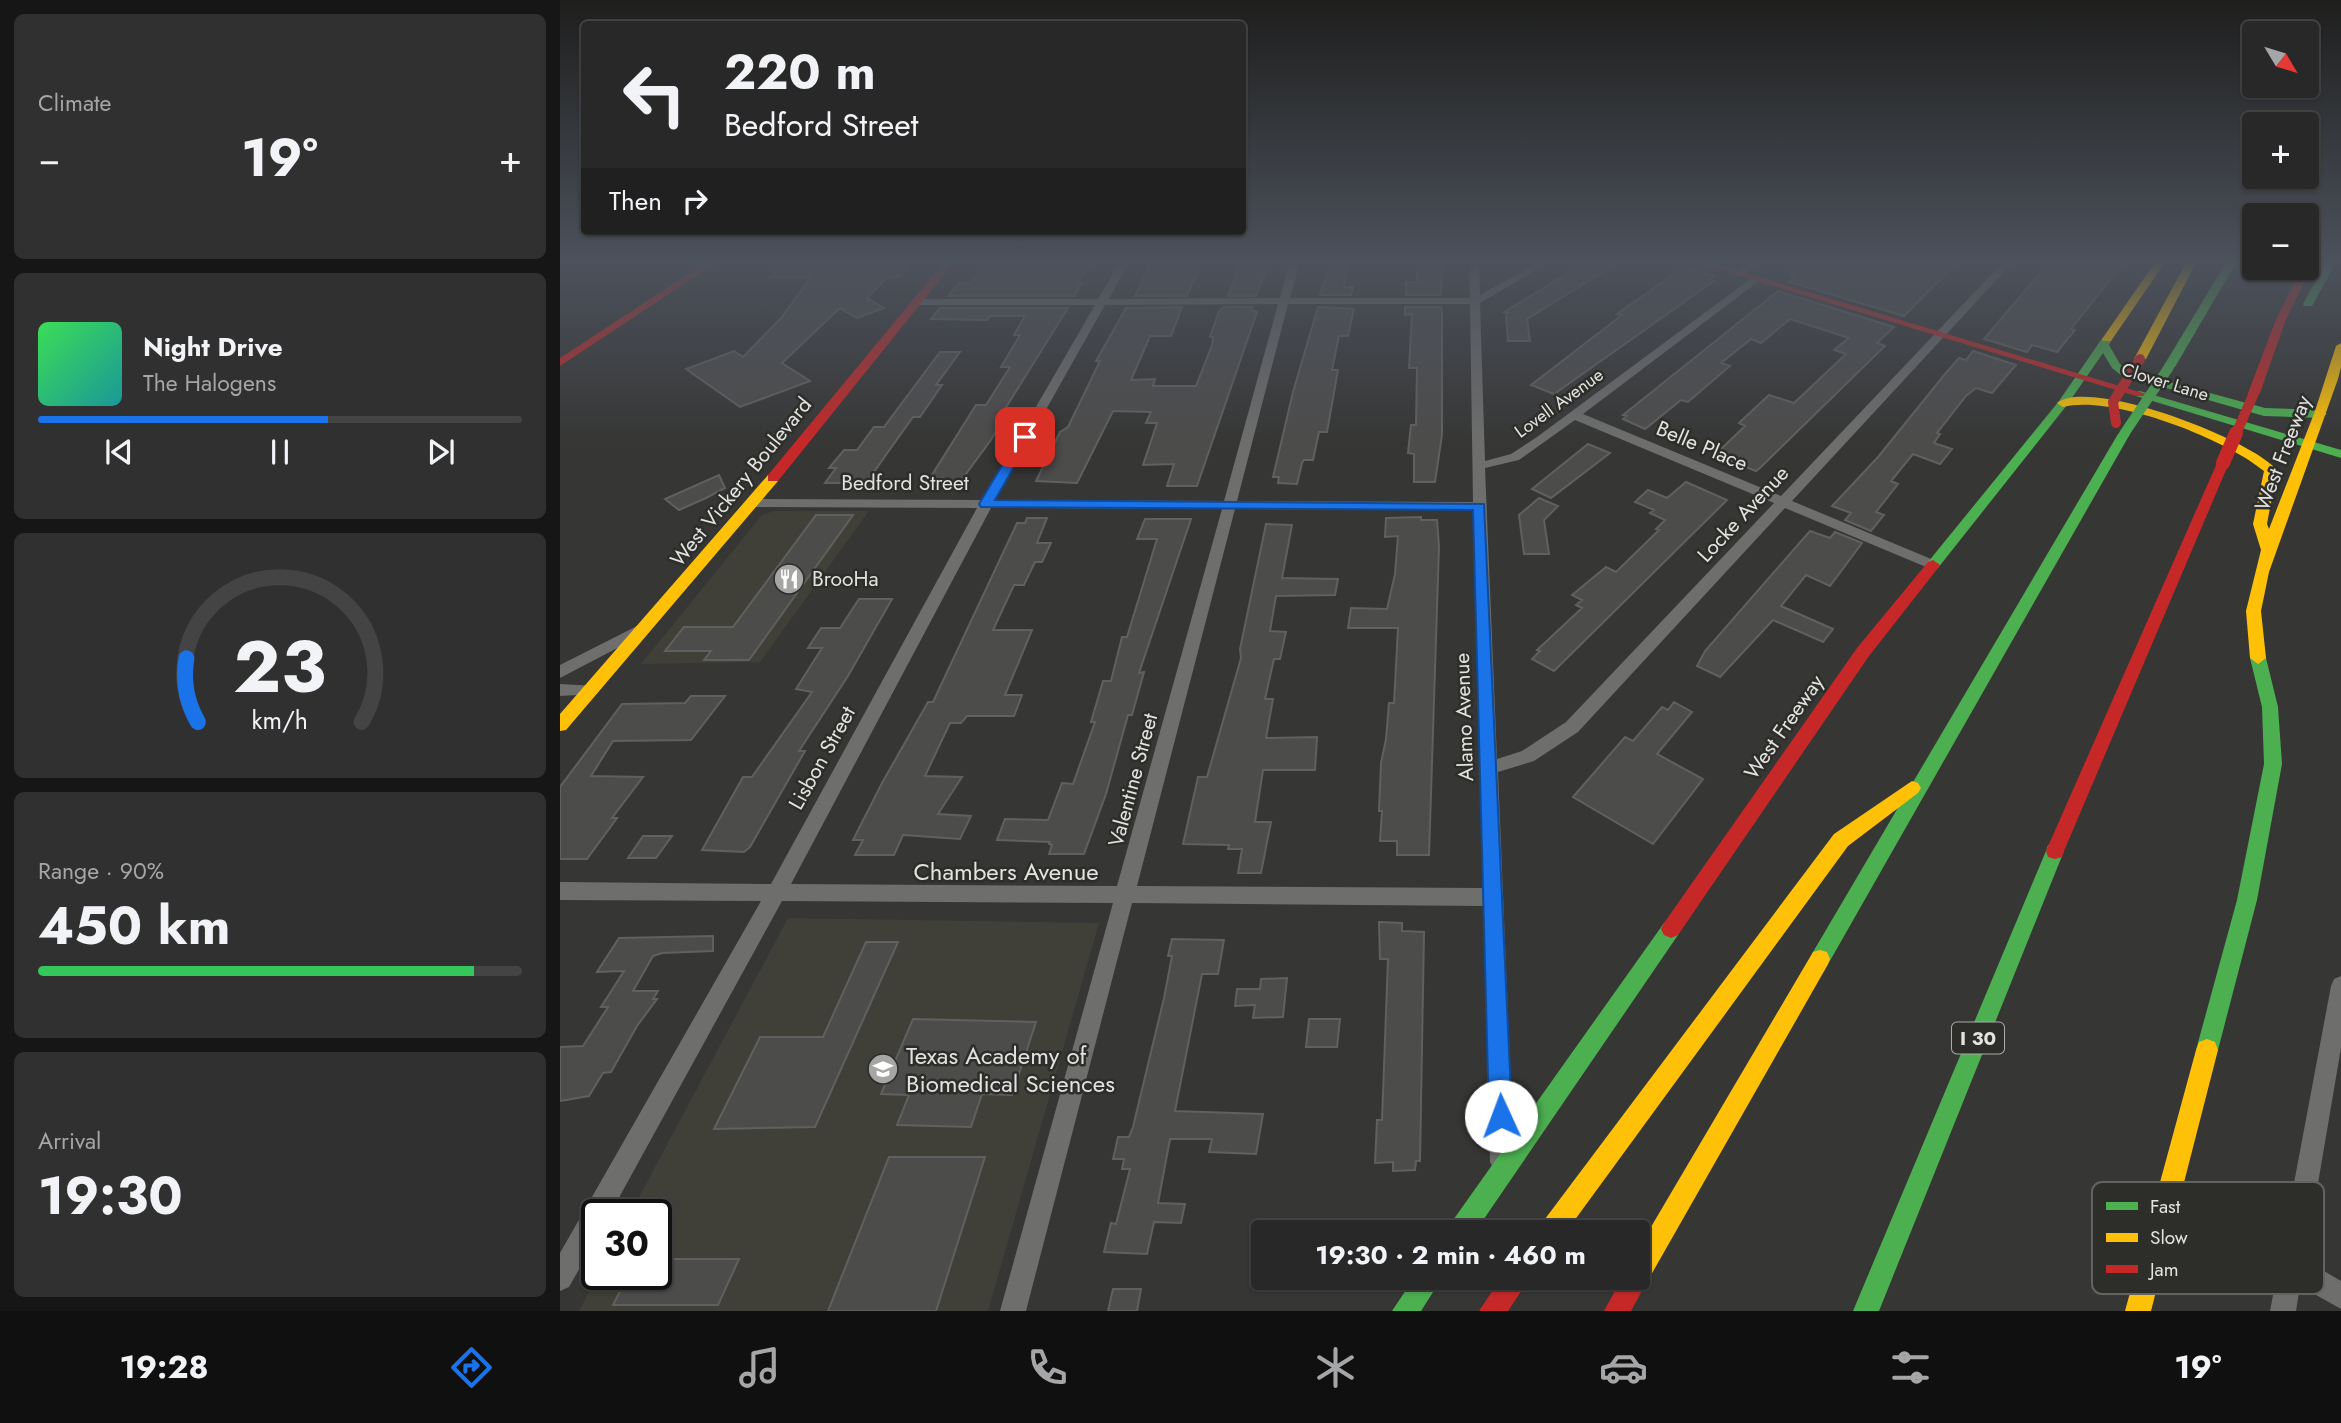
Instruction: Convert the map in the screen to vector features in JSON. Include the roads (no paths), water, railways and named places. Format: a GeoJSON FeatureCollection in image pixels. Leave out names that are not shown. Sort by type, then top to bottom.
{"type":"FeatureCollection","features":[{"type":"Feature","properties":{"kind":"main road"},"geometry":{"type":"LineString","coordinates":[[560,343],[592,322]]}},
{"type":"Feature","properties":{"kind":"main road"},"geometry":{"type":"LineString","coordinates":[[560,363],[622,322]]}},
{"type":"Feature","properties":{"kind":"main road","name":"West Vickery Boulevard"},"geometry":{"type":"LineString","coordinates":[[560,725],[751,503],[899,322]]}},
{"type":"Feature","properties":{"kind":"main road","name":"Clover Lane"},"geometry":{"type":"LineString","coordinates":[[1900,322],[2341,454]]}},
{"type":"Feature","properties":{"kind":"main road","name":"West Freeway"},"geometry":{"type":"LineString","coordinates":[[1468,1220],[1863,652],[2063,402],[2120,322]]}},
{"type":"Feature","properties":{"kind":"main road"},"geometry":{"type":"LineString","coordinates":[[2120,433],[2113,402],[2160,322]]}},
{"type":"Feature","properties":{"kind":"main road"},"geometry":{"type":"LineString","coordinates":[[1650,1252],[2120,433],[2169,367],[2196,322]]}},
{"type":"Feature","properties":{"kind":"main road","name":"I 30"},"geometry":{"type":"LineString","coordinates":[[1866,1311],[2088,771],[2254,393],[2280,322]]}},
{"type":"Feature","properties":{"kind":"main road"},"geometry":{"type":"LineString","coordinates":[[2104,346],[2116,366],[2125,373],[2264,412],[2321,414]]}},
{"type":"Feature","properties":{"kind":"main road","name":"West Freeway"},"geometry":{"type":"LineString","coordinates":[[2172,1182],[2247,900],[2273,764],[2270,707],[2255,644],[2253,607],[2269,552],[2321,414],[2341,346]]}},
{"type":"Feature","properties":{"kind":"main road"},"geometry":{"type":"LineString","coordinates":[[2063,402],[2081,399],[2098,401],[2202,432],[2258,454],[2268,462],[2271,470],[2260,524],[2269,552]]}},
{"type":"Feature","properties":{"kind":"main road"},"geometry":{"type":"LineString","coordinates":[[1560,1220],[1841,840],[1920,781]]}},
{"type":"Feature","properties":{"kind":"main road"},"geometry":{"type":"LineString","coordinates":[[1405,1311],[1420,1290]]}},
{"type":"Feature","properties":{"kind":"main road"},"geometry":{"type":"LineString","coordinates":[[1492,1311],[1508,1290]]}},
{"type":"Feature","properties":{"kind":"main road"},"geometry":{"type":"LineString","coordinates":[[1617,1311],[1629,1290]]}},
{"type":"Feature","properties":{"kind":"main road","name":"West Freeway"},"geometry":{"type":"LineString","coordinates":[[2138,1311],[2143,1294]]}},
{"type":"Feature","properties":{"kind":"street","name":"Lisbon Street"},"geometry":{"type":"LineString","coordinates":[[560,1278],[712,1012],[986,504],[1091,322]]}},
{"type":"Feature","properties":{"kind":"street","name":"Valentine Street"},"geometry":{"type":"LineString","coordinates":[[1013,1311],[1279,322]]}},
{"type":"Feature","properties":{"kind":"street","name":"Alamo Avenue"},"geometry":{"type":"LineString","coordinates":[[1476,322],[1478,466],[1503,1171]]}},
{"type":"Feature","properties":{"kind":"street","name":"Lovell Avenue"},"geometry":{"type":"LineString","coordinates":[[1478,466],[1515,457],[1698,322]]}},
{"type":"Feature","properties":{"kind":"street","name":"Locke Avenue"},"geometry":{"type":"LineString","coordinates":[[1489,768],[1528,756],[1572,727],[1951,322]]}},
{"type":"Feature","properties":{"kind":"street","name":"Belle Place"},"geometry":{"type":"LineString","coordinates":[[1574,415],[1931,564]]}},
{"type":"Feature","properties":{"kind":"street","name":"Bedford Street"},"geometry":{"type":"LineString","coordinates":[[751,503],[1480,506]]}},
{"type":"Feature","properties":{"kind":"street"},"geometry":{"type":"LineString","coordinates":[[560,672],[646,626]]}},
{"type":"Feature","properties":{"kind":"street"},"geometry":{"type":"LineString","coordinates":[[560,690],[591,690]]}},
{"type":"Feature","properties":{"kind":"street","name":"Chambers Avenue"},"geometry":{"type":"LineString","coordinates":[[560,891],[774,895],[1493,897]]}},
{"type":"Feature","properties":{"kind":"street"},"geometry":{"type":"LineString","coordinates":[[2306,1182],[2341,986]]}},
{"type":"Feature","properties":{"kind":"street"},"geometry":{"type":"LineString","coordinates":[[2324,1286],[2341,1296]]}},
{"type":"Feature","properties":{"kind":"place","name":"BrooHa"},"geometry":{"type":"Point","coordinates":[789,579]}},
{"type":"Feature","properties":{"kind":"place","name":"Texas Academy of Biomedical Sciences"},"geometry":{"type":"Point","coordinates":[883,1069]}}]}
